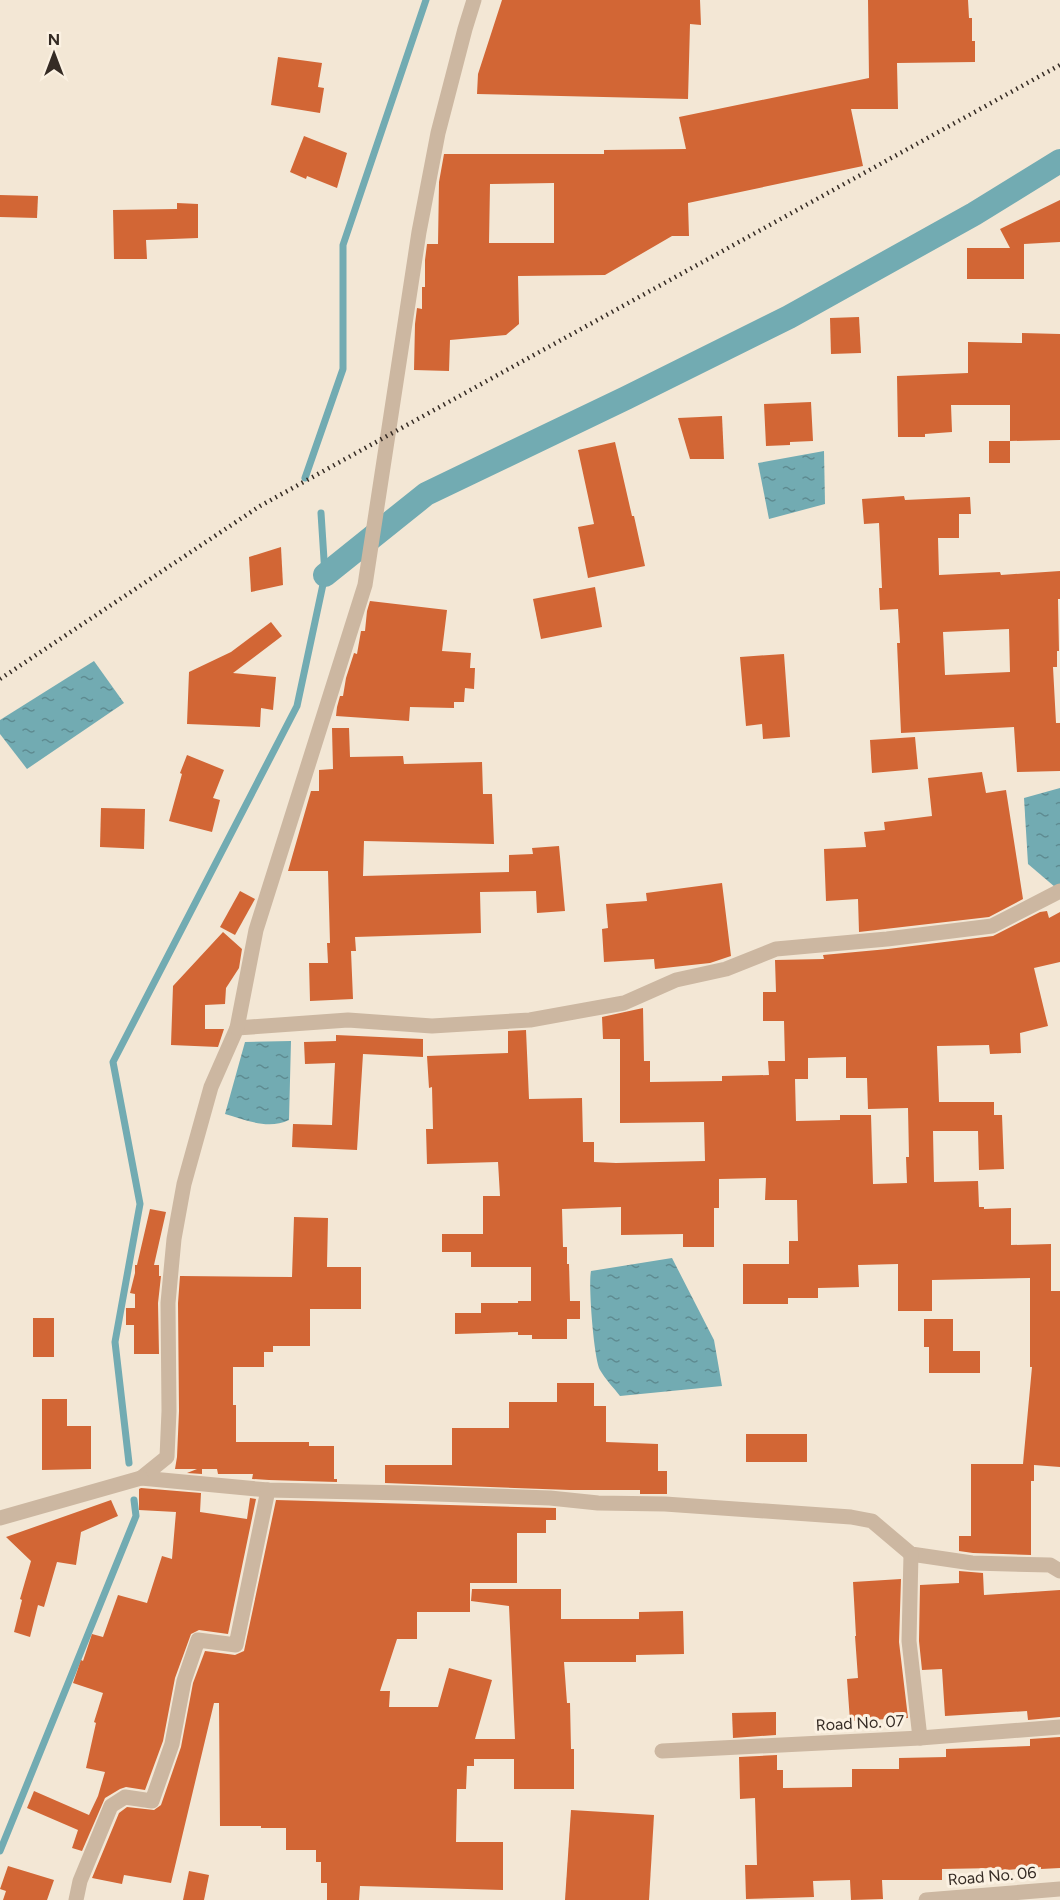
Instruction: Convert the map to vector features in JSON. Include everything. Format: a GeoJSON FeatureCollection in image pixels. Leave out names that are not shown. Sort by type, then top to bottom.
{"type":"FeatureCollection","features":[{"type":"Feature","properties":{"kind":"street"},"geometry":{"type":"LineString","coordinates":[[141,1478],[167,1457],[168,1303],[174,1239],[184,1184],[212,1087],[237,1028],[256,930],[365,585],[419,232],[438,133],[474,0]]}},
{"type":"Feature","properties":{"kind":"street"},"geometry":{"type":"LineString","coordinates":[[237,1028],[348,1020],[432,1026],[530,1020],[624,1004],[676,980],[726,969],[776,949],[887,939],[992,926],[1060,891]]}},
{"type":"Feature","properties":{"kind":"street"},"geometry":{"type":"LineString","coordinates":[[0,1518],[141,1478],[268,1490],[406,1492],[550,1498],[598,1503],[665,1504],[851,1517],[872,1521],[911,1554],[972,1563],[1050,1565],[1060,1572]]}},
{"type":"Feature","properties":{"kind":"street"},"geometry":{"type":"LineString","coordinates":[[76,1900],[80,1881],[111,1806],[124,1797],[153,1801],[172,1744],[184,1681],[198,1640],[236,1646],[268,1490]]}},
{"type":"Feature","properties":{"kind":"street"},"geometry":{"type":"LineString","coordinates":[[911,1554],[909,1641],[920,1738]]}},
{"type":"Feature","properties":{"kind":"street","name":"Road No. 07"},"geometry":{"type":"LineString","coordinates":[[662,1751],[920,1738],[1060,1727]]}},
{"type":"Feature","properties":{"kind":"street","name":"Road No. 06"},"geometry":{"type":"LineString","coordinates":[[926,1900],[1060,1889]]}},
{"type":"Feature","properties":{"kind":"water"},"geometry":{"type":"Polygon","coordinates":[[[824,451],[825,504],[769,519],[758,463],[824,451]]]}},
{"type":"Feature","properties":{"kind":"water"},"geometry":{"type":"Polygon","coordinates":[[[94,661],[124,703],[27,769],[0,734],[0,720],[94,661]]]}},
{"type":"Feature","properties":{"kind":"water"},"geometry":{"type":"Polygon","coordinates":[[[1060,788],[1060,885],[1055,887],[1028,864],[1024,798],[1060,788]]]}},
{"type":"Feature","properties":{"kind":"water"},"geometry":{"type":"Polygon","coordinates":[[[291,1041],[289,1120],[265,1124],[225,1114],[245,1042],[291,1041]]]}},
{"type":"Feature","properties":{"kind":"water"},"geometry":{"type":"Polygon","coordinates":[[[672,1258],[714,1340],[722,1386],[620,1396],[600,1370],[598,1363],[592,1322],[591,1271],[672,1258]]]}},
{"type":"Feature","properties":{"kind":"building"},"geometry":{"type":"Polygon","coordinates":[[[502,0],[700,0],[701,25],[690,24],[688,99],[477,94],[478,74],[502,0]]]}},
{"type":"Feature","properties":{"kind":"building"},"geometry":{"type":"Polygon","coordinates":[[[868,0],[968,0],[969,18],[972,18],[972,41],[975,41],[975,62],[897,63],[898,109],[851,109],[863,166],[688,203],[689,236],[672,236],[605,275],[518,276],[519,324],[506,335],[450,340],[449,371],[414,370],[415,324],[417,308],[422,309],[427,244],[438,244],[439,182],[444,154],[604,154],[604,150],[686,149],[679,117],[869,78],[868,0]],[[554,183],[490,184],[489,243],[554,243],[554,183]]]}},
{"type":"Feature","properties":{"kind":"building"},"geometry":{"type":"Polygon","coordinates":[[[278,57],[322,63],[318,87],[324,88],[320,113],[271,105],[278,57]]]}},
{"type":"Feature","properties":{"kind":"building"},"geometry":{"type":"Polygon","coordinates":[[[304,136],[347,153],[337,188],[290,172],[304,136]]]}},
{"type":"Feature","properties":{"kind":"building"},"geometry":{"type":"Polygon","coordinates":[[[0,195],[38,196],[37,218],[0,217],[0,195]]]}},
{"type":"Feature","properties":{"kind":"building"},"geometry":{"type":"Polygon","coordinates":[[[1060,200],[1060,242],[1024,244],[1024,279],[967,279],[967,248],[1010,248],[1000,229],[1060,200]]]}},
{"type":"Feature","properties":{"kind":"building"},"geometry":{"type":"Polygon","coordinates":[[[177,203],[198,204],[198,238],[146,240],[147,259],[114,259],[113,210],[177,209],[177,203]]]}},
{"type":"Feature","properties":{"kind":"building"},"geometry":{"type":"Polygon","coordinates":[[[859,317],[861,353],[831,354],[830,318],[859,317]]]}},
{"type":"Feature","properties":{"kind":"building"},"geometry":{"type":"Polygon","coordinates":[[[1022,333],[1060,334],[1060,440],[1010,441],[1010,405],[951,405],[952,432],[925,434],[925,437],[898,437],[897,376],[968,373],[968,342],[1022,343],[1022,333]]]}},
{"type":"Feature","properties":{"kind":"building"},"geometry":{"type":"Polygon","coordinates":[[[811,402],[813,441],[766,446],[764,404],[811,402]]]}},
{"type":"Feature","properties":{"kind":"building"},"geometry":{"type":"Polygon","coordinates":[[[722,416],[724,459],[690,459],[678,418],[722,416]]]}},
{"type":"Feature","properties":{"kind":"building"},"geometry":{"type":"Polygon","coordinates":[[[989,441],[1010,441],[1010,463],[989,463],[989,441]]]}},
{"type":"Feature","properties":{"kind":"building"},"geometry":{"type":"Polygon","coordinates":[[[615,442],[645,566],[588,578],[578,527],[594,524],[578,450],[615,442]]]}},
{"type":"Feature","properties":{"kind":"building"},"geometry":{"type":"Polygon","coordinates":[[[904,496],[905,500],[970,497],[971,514],[959,514],[959,538],[938,538],[939,575],[1000,572],[1001,575],[1060,571],[1059,651],[1057,651],[1057,667],[1053,667],[1056,723],[1060,723],[1060,771],[1017,772],[1014,727],[901,733],[897,643],[900,643],[898,609],[880,610],[879,588],[882,588],[879,523],[864,524],[862,499],[904,496]],[[1009,629],[943,632],[945,675],[1010,672],[1009,629]]]}},
{"type":"Feature","properties":{"kind":"building"},"geometry":{"type":"Polygon","coordinates":[[[281,547],[283,585],[251,592],[249,557],[281,547]]]}},
{"type":"Feature","properties":{"kind":"building"},"geometry":{"type":"Polygon","coordinates":[[[595,587],[602,627],[541,639],[533,599],[595,587]]]}},
{"type":"Feature","properties":{"kind":"building"},"geometry":{"type":"Polygon","coordinates":[[[370,601],[447,610],[442,651],[471,653],[470,668],[475,668],[474,689],[465,688],[464,702],[454,702],[454,708],[410,707],[409,721],[336,716],[354,653],[357,654],[361,631],[365,631],[370,601]]]}},
{"type":"Feature","properties":{"kind":"building"},"geometry":{"type":"Polygon","coordinates":[[[271,622],[282,636],[233,673],[276,677],[273,710],[261,708],[260,727],[187,724],[189,672],[231,652],[271,622]]]}},
{"type":"Feature","properties":{"kind":"building"},"geometry":{"type":"Polygon","coordinates":[[[784,654],[790,737],[763,739],[762,724],[746,726],[740,657],[784,654]]]}},
{"type":"Feature","properties":{"kind":"building"},"geometry":{"type":"Polygon","coordinates":[[[332,728],[349,728],[350,757],[403,756],[404,764],[482,762],[483,794],[492,794],[494,844],[364,841],[363,876],[509,872],[509,855],[533,854],[532,848],[559,846],[565,911],[537,913],[536,891],[480,892],[481,933],[355,937],[356,951],[351,951],[353,999],[310,1001],[309,963],[328,963],[327,943],[330,943],[328,871],[288,871],[311,791],[319,791],[319,770],[333,769],[332,728]]]}},
{"type":"Feature","properties":{"kind":"building"},"geometry":{"type":"Polygon","coordinates":[[[915,737],[918,769],[872,773],[870,740],[915,737]]]}},
{"type":"Feature","properties":{"kind":"building"},"geometry":{"type":"Polygon","coordinates":[[[187,755],[224,770],[213,798],[220,800],[212,832],[169,821],[182,774],[180,773],[187,755]]]}},
{"type":"Feature","properties":{"kind":"building"},"geometry":{"type":"Polygon","coordinates":[[[982,772],[986,793],[1006,790],[1023,899],[989,917],[859,932],[858,899],[826,901],[824,849],[866,847],[864,832],[885,830],[884,822],[932,816],[928,778],[982,772]]]}},
{"type":"Feature","properties":{"kind":"building"},"geometry":{"type":"Polygon","coordinates":[[[101,808],[145,809],[144,849],[100,847],[101,808]]]}},
{"type":"Feature","properties":{"kind":"building"},"geometry":{"type":"Polygon","coordinates":[[[722,883],[731,956],[710,963],[655,969],[654,959],[604,962],[602,929],[608,928],[606,904],[647,901],[646,893],[722,883]]]}},
{"type":"Feature","properties":{"kind":"building"},"geometry":{"type":"Polygon","coordinates":[[[240,891],[255,899],[235,935],[220,927],[240,891]]]}},
{"type":"Feature","properties":{"kind":"building"},"geometry":{"type":"Polygon","coordinates":[[[1047,911],[1049,918],[1060,912],[1060,962],[1034,968],[1048,1026],[1020,1033],[1021,1053],[990,1054],[989,1045],[937,1046],[939,1102],[994,1102],[994,1115],[1002,1115],[1004,1169],[979,1170],[978,1131],[933,1131],[934,1182],[978,1181],[979,1207],[984,1207],[984,1209],[1011,1208],[1011,1245],[1051,1244],[1051,1291],[1060,1291],[1060,1467],[1034,1465],[1034,1481],[1031,1481],[1031,1555],[959,1551],[959,1536],[971,1536],[971,1464],[1023,1464],[1032,1367],[1030,1367],[1030,1278],[932,1280],[932,1311],[898,1311],[898,1264],[858,1265],[859,1287],[818,1288],[818,1298],[788,1298],[788,1304],[743,1304],[743,1264],[789,1264],[789,1241],[798,1241],[797,1200],[765,1200],[766,1178],[719,1179],[719,1208],[714,1208],[714,1247],[683,1247],[683,1234],[621,1235],[621,1207],[562,1209],[563,1247],[567,1247],[570,1301],[580,1301],[580,1319],[567,1319],[567,1339],[532,1339],[532,1335],[518,1335],[518,1332],[455,1334],[455,1313],[481,1313],[481,1303],[531,1301],[531,1267],[471,1267],[471,1252],[442,1252],[442,1234],[483,1234],[483,1196],[500,1196],[498,1162],[427,1164],[426,1129],[433,1129],[432,1087],[429,1088],[427,1056],[508,1053],[508,1031],[526,1030],[529,1099],[582,1098],[583,1142],[594,1142],[594,1162],[705,1161],[704,1122],[620,1123],[620,1039],[603,1039],[602,1017],[643,1008],[644,1061],[650,1061],[650,1082],[722,1081],[722,1076],[769,1075],[768,1061],[785,1061],[784,1021],[763,1021],[763,992],[776,992],[775,960],[824,959],[823,955],[993,936],[1040,912],[1047,911]],[[846,1057],[808,1058],[808,1079],[795,1079],[796,1121],[840,1120],[840,1115],[871,1115],[873,1184],[907,1183],[908,1108],[868,1109],[867,1078],[846,1078],[846,1057]]]}},
{"type":"Feature","properties":{"kind":"building"},"geometry":{"type":"Polygon","coordinates":[[[223,932],[242,949],[239,968],[226,988],[225,1004],[205,1005],[205,1029],[224,1029],[218,1047],[171,1045],[173,986],[223,932]]]}},
{"type":"Feature","properties":{"kind":"building"},"geometry":{"type":"Polygon","coordinates":[[[336,1035],[423,1039],[423,1057],[363,1054],[357,1150],[292,1147],[293,1124],[332,1125],[335,1063],[305,1064],[304,1042],[336,1041],[336,1035]]]}},
{"type":"Feature","properties":{"kind":"building"},"geometry":{"type":"Polygon","coordinates":[[[150,1209],[166,1212],[154,1265],[159,1265],[159,1276],[161,1276],[158,1303],[159,1354],[134,1354],[134,1325],[126,1325],[126,1308],[135,1308],[135,1294],[130,1293],[150,1209]]]}},
{"type":"Feature","properties":{"kind":"building"},"geometry":{"type":"Polygon","coordinates":[[[294,1217],[328,1218],[327,1267],[361,1267],[361,1309],[310,1309],[310,1346],[273,1346],[273,1352],[264,1352],[264,1367],[233,1367],[236,1442],[309,1442],[309,1446],[334,1446],[334,1479],[337,1479],[337,1482],[252,1479],[253,1474],[218,1474],[217,1469],[202,1469],[202,1474],[187,1473],[197,1469],[175,1469],[179,1411],[180,1276],[292,1277],[294,1217]]]}},
{"type":"Feature","properties":{"kind":"building"},"geometry":{"type":"Polygon","coordinates":[[[33,1318],[54,1318],[54,1357],[33,1357],[33,1318]]]}},
{"type":"Feature","properties":{"kind":"building"},"geometry":{"type":"Polygon","coordinates":[[[924,1319],[953,1319],[953,1351],[980,1351],[980,1373],[929,1373],[929,1347],[924,1347],[924,1319]]]}},
{"type":"Feature","properties":{"kind":"building"},"geometry":{"type":"Polygon","coordinates":[[[557,1383],[594,1383],[594,1406],[606,1406],[606,1442],[658,1444],[658,1471],[667,1471],[667,1494],[640,1494],[640,1490],[570,1490],[385,1483],[385,1465],[452,1465],[452,1428],[509,1428],[509,1402],[557,1402],[557,1383]]]}},
{"type":"Feature","properties":{"kind":"building"},"geometry":{"type":"Polygon","coordinates":[[[42,1399],[67,1399],[67,1426],[91,1426],[91,1469],[42,1470],[42,1399]]]}},
{"type":"Feature","properties":{"kind":"building"},"geometry":{"type":"Polygon","coordinates":[[[746,1434],[807,1434],[807,1462],[746,1462],[746,1434]]]}},
{"type":"Feature","properties":{"kind":"building"},"geometry":{"type":"Polygon","coordinates":[[[139,1489],[201,1493],[200,1512],[247,1519],[250,1498],[256,1499],[228,1634],[199,1630],[191,1634],[175,1678],[163,1741],[145,1790],[126,1787],[105,1798],[82,1851],[72,1848],[78,1830],[27,1808],[34,1791],[89,1815],[98,1796],[105,1772],[86,1768],[96,1723],[94,1722],[103,1693],[73,1683],[92,1634],[103,1637],[118,1595],[147,1603],[162,1556],[172,1559],[176,1512],[139,1510],[139,1489]]]}},
{"type":"Feature","properties":{"kind":"building"},"geometry":{"type":"Polygon","coordinates":[[[111,1500],[118,1516],[81,1532],[76,1565],[57,1562],[44,1607],[38,1605],[30,1637],[14,1632],[22,1600],[20,1599],[31,1561],[6,1537],[111,1500]]]}},
{"type":"Feature","properties":{"kind":"building"},"geometry":{"type":"Polygon","coordinates":[[[276,1500],[556,1508],[556,1520],[546,1520],[546,1533],[517,1533],[517,1583],[470,1583],[470,1612],[417,1612],[417,1639],[397,1639],[380,1691],[390,1691],[389,1707],[438,1707],[449,1668],[492,1680],[475,1739],[515,1739],[509,1606],[471,1601],[472,1589],[561,1589],[561,1619],[639,1619],[639,1612],[683,1611],[684,1654],[636,1655],[636,1662],[564,1662],[567,1703],[570,1703],[571,1749],[574,1749],[574,1789],[514,1789],[514,1759],[474,1759],[474,1766],[467,1766],[466,1789],[457,1789],[456,1842],[503,1842],[503,1890],[360,1886],[359,1900],[327,1900],[327,1883],[321,1883],[321,1862],[316,1862],[316,1850],[286,1850],[286,1828],[220,1826],[219,1703],[214,1703],[171,1883],[124,1875],[122,1884],[92,1878],[119,1813],[127,1807],[154,1810],[161,1805],[181,1747],[193,1683],[205,1651],[235,1655],[244,1651],[276,1500]]]}},
{"type":"Feature","properties":{"kind":"building"},"geometry":{"type":"Polygon","coordinates":[[[959,1571],[983,1573],[984,1595],[1060,1590],[1060,1717],[1028,1720],[1027,1711],[945,1716],[942,1669],[922,1670],[919,1641],[920,1585],[959,1583],[959,1571]]]}},
{"type":"Feature","properties":{"kind":"building"},"geometry":{"type":"Polygon","coordinates":[[[901,1579],[899,1642],[908,1718],[850,1721],[847,1679],[858,1678],[853,1582],[901,1579]]]}},
{"type":"Feature","properties":{"kind":"building"},"geometry":{"type":"Polygon","coordinates":[[[776,1712],[776,1735],[733,1738],[732,1713],[776,1712]]]}},
{"type":"Feature","properties":{"kind":"building"},"geometry":{"type":"Polygon","coordinates":[[[1060,1737],[1060,1868],[1041,1869],[1041,1867],[995,1871],[995,1868],[942,1869],[942,1880],[882,1880],[883,1899],[851,1900],[850,1880],[813,1881],[814,1897],[746,1899],[745,1865],[757,1865],[755,1798],[740,1799],[739,1757],[777,1755],[777,1770],[783,1770],[783,1788],[852,1787],[852,1769],[899,1769],[899,1758],[946,1757],[946,1749],[1030,1746],[1030,1739],[1060,1737]]]}},
{"type":"Feature","properties":{"kind":"building"},"geometry":{"type":"Polygon","coordinates":[[[571,1810],[654,1815],[649,1900],[565,1900],[571,1810]]]}},
{"type":"Feature","properties":{"kind":"building"},"geometry":{"type":"Polygon","coordinates":[[[8,1866],[54,1880],[47,1900],[3,1900],[6,1891],[0,1889],[8,1866]]]}},
{"type":"Feature","properties":{"kind":"building"},"geometry":{"type":"Polygon","coordinates":[[[189,1871],[209,1875],[204,1900],[183,1900],[189,1871]]]}},
{"type":"Feature","properties":{"kind":"waterway"},"geometry":{"type":"LineString","coordinates":[[305,478],[343,369],[343,245],[426,0]]}},
{"type":"Feature","properties":{"kind":"waterway"},"geometry":{"type":"LineString","coordinates":[[325,575],[426,494],[789,317],[974,214],[1060,161]]}},
{"type":"Feature","properties":{"kind":"waterway"},"geometry":{"type":"LineString","coordinates":[[129,1463],[115,1342],[140,1204],[113,1062],[297,706],[325,575],[321,513]]}},
{"type":"Feature","properties":{"kind":"waterway"},"geometry":{"type":"LineString","coordinates":[[0,1851],[136,1516],[134,1500]]}},
{"type":"Feature","properties":{"kind":"railway"},"geometry":{"type":"LineString","coordinates":[[0,679],[260,506],[1060,65]]}}]}
